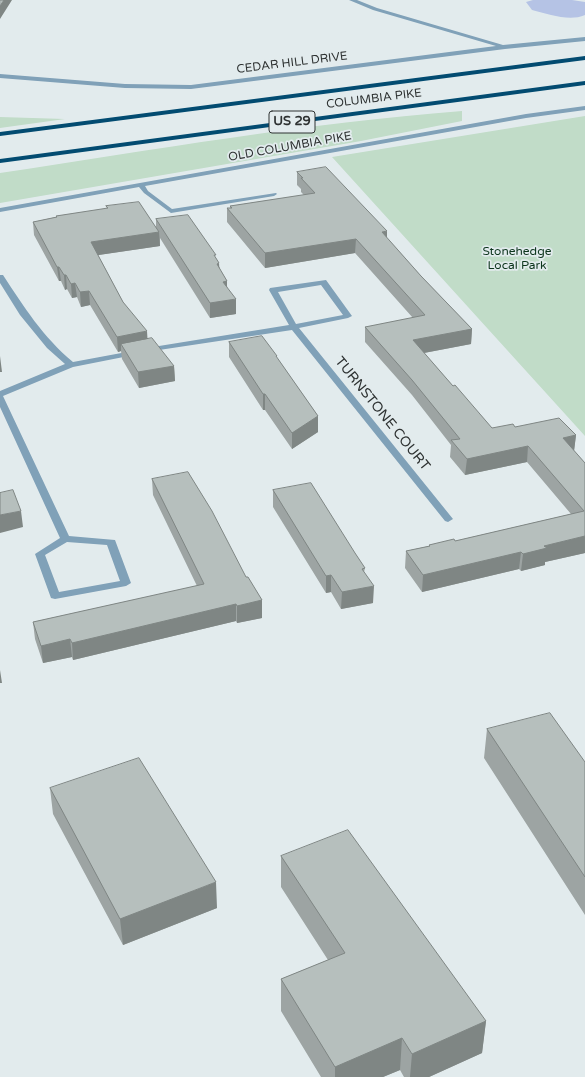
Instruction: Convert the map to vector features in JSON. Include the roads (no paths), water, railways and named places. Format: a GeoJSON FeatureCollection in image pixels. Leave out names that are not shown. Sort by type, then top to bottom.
{"type":"FeatureCollection","features":[{"type":"Feature","properties":{"kind":"highway","name":"COLUMBIA PIKE"},"geometry":{"type":"LineString","coordinates":[[0,134],[585,58]]}},
{"type":"Feature","properties":{"kind":"highway","name":"COLUMBIA PIKE"},"geometry":{"type":"LineString","coordinates":[[0,161],[585,83]]}},
{"type":"Feature","properties":{"kind":"street"},"geometry":{"type":"LineString","coordinates":[[352,0],[375,9],[505,47]]}},
{"type":"Feature","properties":{"kind":"street","name":"CEDAR HILL DRIVE"},"geometry":{"type":"LineString","coordinates":[[0,76],[144,87],[191,87],[505,47],[585,39]]}},
{"type":"Feature","properties":{"kind":"street","name":"OLD COLUMBIA PIKE"},"geometry":{"type":"LineString","coordinates":[[0,210],[483,124],[585,108]]}},
{"type":"Feature","properties":{"kind":"street"},"geometry":{"type":"LineString","coordinates":[[140,185],[146,192],[171,210],[274,194]]}},
{"type":"Feature","properties":{"kind":"street"},"geometry":{"type":"LineString","coordinates":[[0,278],[14,301],[57,354],[70,365]]}},
{"type":"Feature","properties":{"kind":"street"},"geometry":{"type":"LineString","coordinates":[[65,539],[0,395],[70,365],[158,348],[294,327],[348,316],[323,282],[273,290],[294,327]]}},
{"type":"Feature","properties":{"kind":"street","name":"TURNSTONE COURT"},"geometry":{"type":"LineString","coordinates":[[294,327],[448,519]]}},
{"type":"Feature","properties":{"kind":"street"},"geometry":{"type":"LineString","coordinates":[[65,539],[110,542],[126,583],[55,596],[40,554],[65,539]]}},
{"type":"Feature","properties":{"kind":"water"},"geometry":{"type":"Polygon","coordinates":[[[533,0],[572,0],[585,2],[585,15],[566,18],[532,10],[526,2],[533,0]]]}},
{"type":"Feature","properties":{"kind":"park label","name":"Stonehedge Local Park"},"geometry":{"type":"Point","coordinates":[517,259]}}]}
